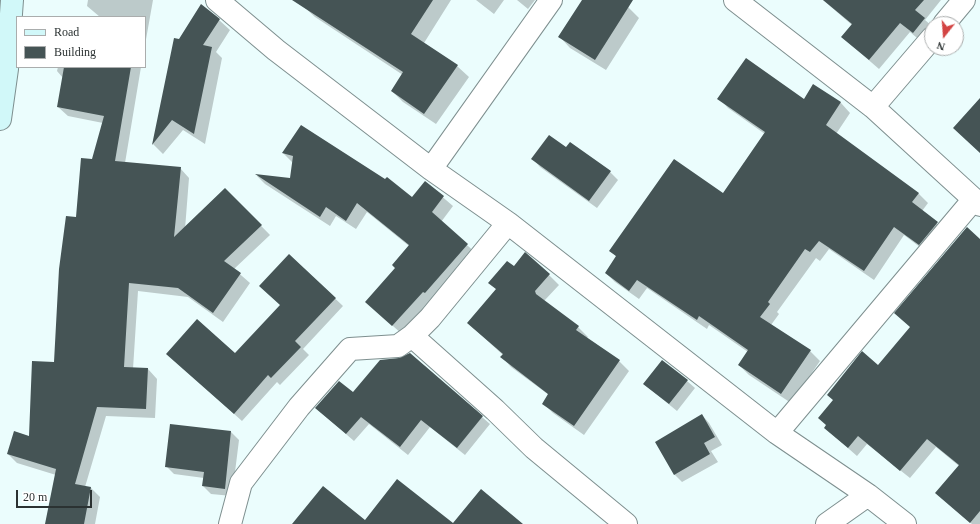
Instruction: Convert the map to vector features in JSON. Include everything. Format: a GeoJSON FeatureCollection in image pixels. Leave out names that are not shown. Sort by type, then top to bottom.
{"type":"FeatureCollection","features":[{"type":"Feature","properties":{"kind":"main road"},"geometry":{"type":"LineString","coordinates":[[0,120],[7,69],[12,0]]}},
{"type":"Feature","properties":{"kind":"street"},"geometry":{"type":"LineString","coordinates":[[217,0],[276,50],[431,169],[508,223],[777,433],[868,495],[905,524]]}},
{"type":"Feature","properties":{"kind":"street"},"geometry":{"type":"LineString","coordinates":[[431,169],[551,0]]}},
{"type":"Feature","properties":{"kind":"street"},"geometry":{"type":"LineString","coordinates":[[735,0],[873,107],[977,202],[777,433]]}},
{"type":"Feature","properties":{"kind":"street"},"geometry":{"type":"LineString","coordinates":[[951,16],[964,0]]}},
{"type":"Feature","properties":{"kind":"street"},"geometry":{"type":"LineString","coordinates":[[873,107],[924,47]]}},
{"type":"Feature","properties":{"kind":"street"},"geometry":{"type":"LineString","coordinates":[[230,524],[241,484],[299,407],[350,349],[398,346],[412,336],[430,318],[508,223]]}},
{"type":"Feature","properties":{"kind":"street"},"geometry":{"type":"LineString","coordinates":[[412,336],[495,410],[534,448],[626,524]]}},
{"type":"Feature","properties":{"kind":"street"},"geometry":{"type":"LineString","coordinates":[[827,524],[868,495]]}},
{"type":"Feature","properties":{"kind":"building"},"geometry":{"type":"Polygon","coordinates":[[[292,0],[433,0],[411,34],[458,65],[424,114],[391,91],[403,72],[292,0]]]}},
{"type":"Feature","properties":{"kind":"building"},"geometry":{"type":"Polygon","coordinates":[[[582,0],[633,0],[595,60],[558,37],[582,0]]]}},
{"type":"Feature","properties":{"kind":"building"},"geometry":{"type":"Polygon","coordinates":[[[823,0],[924,0],[915,10],[924,17],[924,19],[913,33],[900,23],[869,60],[841,37],[852,24],[823,0]]]}},
{"type":"Feature","properties":{"kind":"building"},"geometry":{"type":"Polygon","coordinates":[[[201,4],[220,19],[203,45],[212,47],[194,134],[172,120],[152,145],[174,38],[179,39],[201,4]]]}},
{"type":"Feature","properties":{"kind":"building"},"geometry":{"type":"Polygon","coordinates":[[[746,58],[804,99],[813,84],[841,102],[826,125],[919,193],[912,202],[938,222],[919,245],[894,227],[864,271],[819,241],[810,252],[805,249],[768,302],[770,304],[760,317],[811,350],[781,394],[738,365],[748,350],[699,316],[697,320],[637,280],[629,291],[605,273],[616,256],[609,251],[674,159],[723,193],[765,132],[717,99],[746,58]]]}},
{"type":"Feature","properties":{"kind":"building"},"geometry":{"type":"Polygon","coordinates":[[[64,68],[131,68],[115,161],[181,167],[174,237],[225,188],[262,225],[224,261],[241,273],[213,313],[178,288],[129,283],[124,367],[148,368],[146,409],[97,407],[75,484],[91,487],[84,524],[45,524],[56,469],[7,454],[14,431],[29,436],[32,361],[54,362],[59,269],[66,216],[76,217],[81,158],[92,159],[104,116],[57,107],[64,68]]]}},
{"type":"Feature","properties":{"kind":"building"},"geometry":{"type":"Polygon","coordinates":[[[980,98],[980,153],[953,128],[980,98]]]}},
{"type":"Feature","properties":{"kind":"building"},"geometry":{"type":"Polygon","coordinates":[[[301,125],[385,179],[387,177],[412,197],[425,181],[444,196],[432,212],[468,244],[425,293],[423,292],[392,326],[365,302],[395,268],[392,265],[409,245],[357,203],[346,221],[326,207],[320,217],[255,174],[290,178],[293,156],[282,153],[301,125]]]}},
{"type":"Feature","properties":{"kind":"building"},"geometry":{"type":"Polygon","coordinates":[[[549,135],[566,147],[570,142],[611,171],[589,201],[531,159],[549,135]]]}},
{"type":"Feature","properties":{"kind":"building"},"geometry":{"type":"Polygon","coordinates":[[[967,227],[980,239],[980,511],[970,523],[935,493],[959,465],[927,439],[900,471],[858,436],[848,448],[824,428],[826,425],[818,418],[833,400],[827,395],[862,351],[878,365],[910,327],[894,313],[967,227]]]}},
{"type":"Feature","properties":{"kind":"building"},"geometry":{"type":"Polygon","coordinates":[[[525,252],[550,274],[535,291],[536,294],[579,326],[576,330],[620,360],[574,426],[542,404],[548,394],[500,357],[503,354],[467,323],[496,289],[488,283],[507,261],[514,266],[525,252]]]}},
{"type":"Feature","properties":{"kind":"building"},"geometry":{"type":"Polygon","coordinates":[[[289,254],[336,298],[295,341],[301,347],[271,378],[268,375],[234,414],[166,354],[197,319],[235,353],[280,305],[259,286],[289,254]]]}},
{"type":"Feature","properties":{"kind":"building"},"geometry":{"type":"Polygon","coordinates":[[[410,353],[483,416],[457,448],[421,420],[400,447],[361,417],[346,434],[315,408],[339,381],[353,392],[380,360],[399,358],[410,353]]]}},
{"type":"Feature","properties":{"kind":"building"},"geometry":{"type":"Polygon","coordinates":[[[662,360],[688,380],[669,404],[643,384],[662,360]]]}},
{"type":"Feature","properties":{"kind":"building"},"geometry":{"type":"Polygon","coordinates":[[[702,414],[715,437],[704,443],[710,454],[674,475],[655,442],[702,414]]]}},
{"type":"Feature","properties":{"kind":"building"},"geometry":{"type":"Polygon","coordinates":[[[170,424],[231,431],[225,489],[202,486],[204,472],[165,467],[170,424]]]}},
{"type":"Feature","properties":{"kind":"building"},"geometry":{"type":"Polygon","coordinates":[[[397,479],[453,523],[481,489],[523,524],[292,524],[323,486],[365,520],[397,479]]]}}]}
